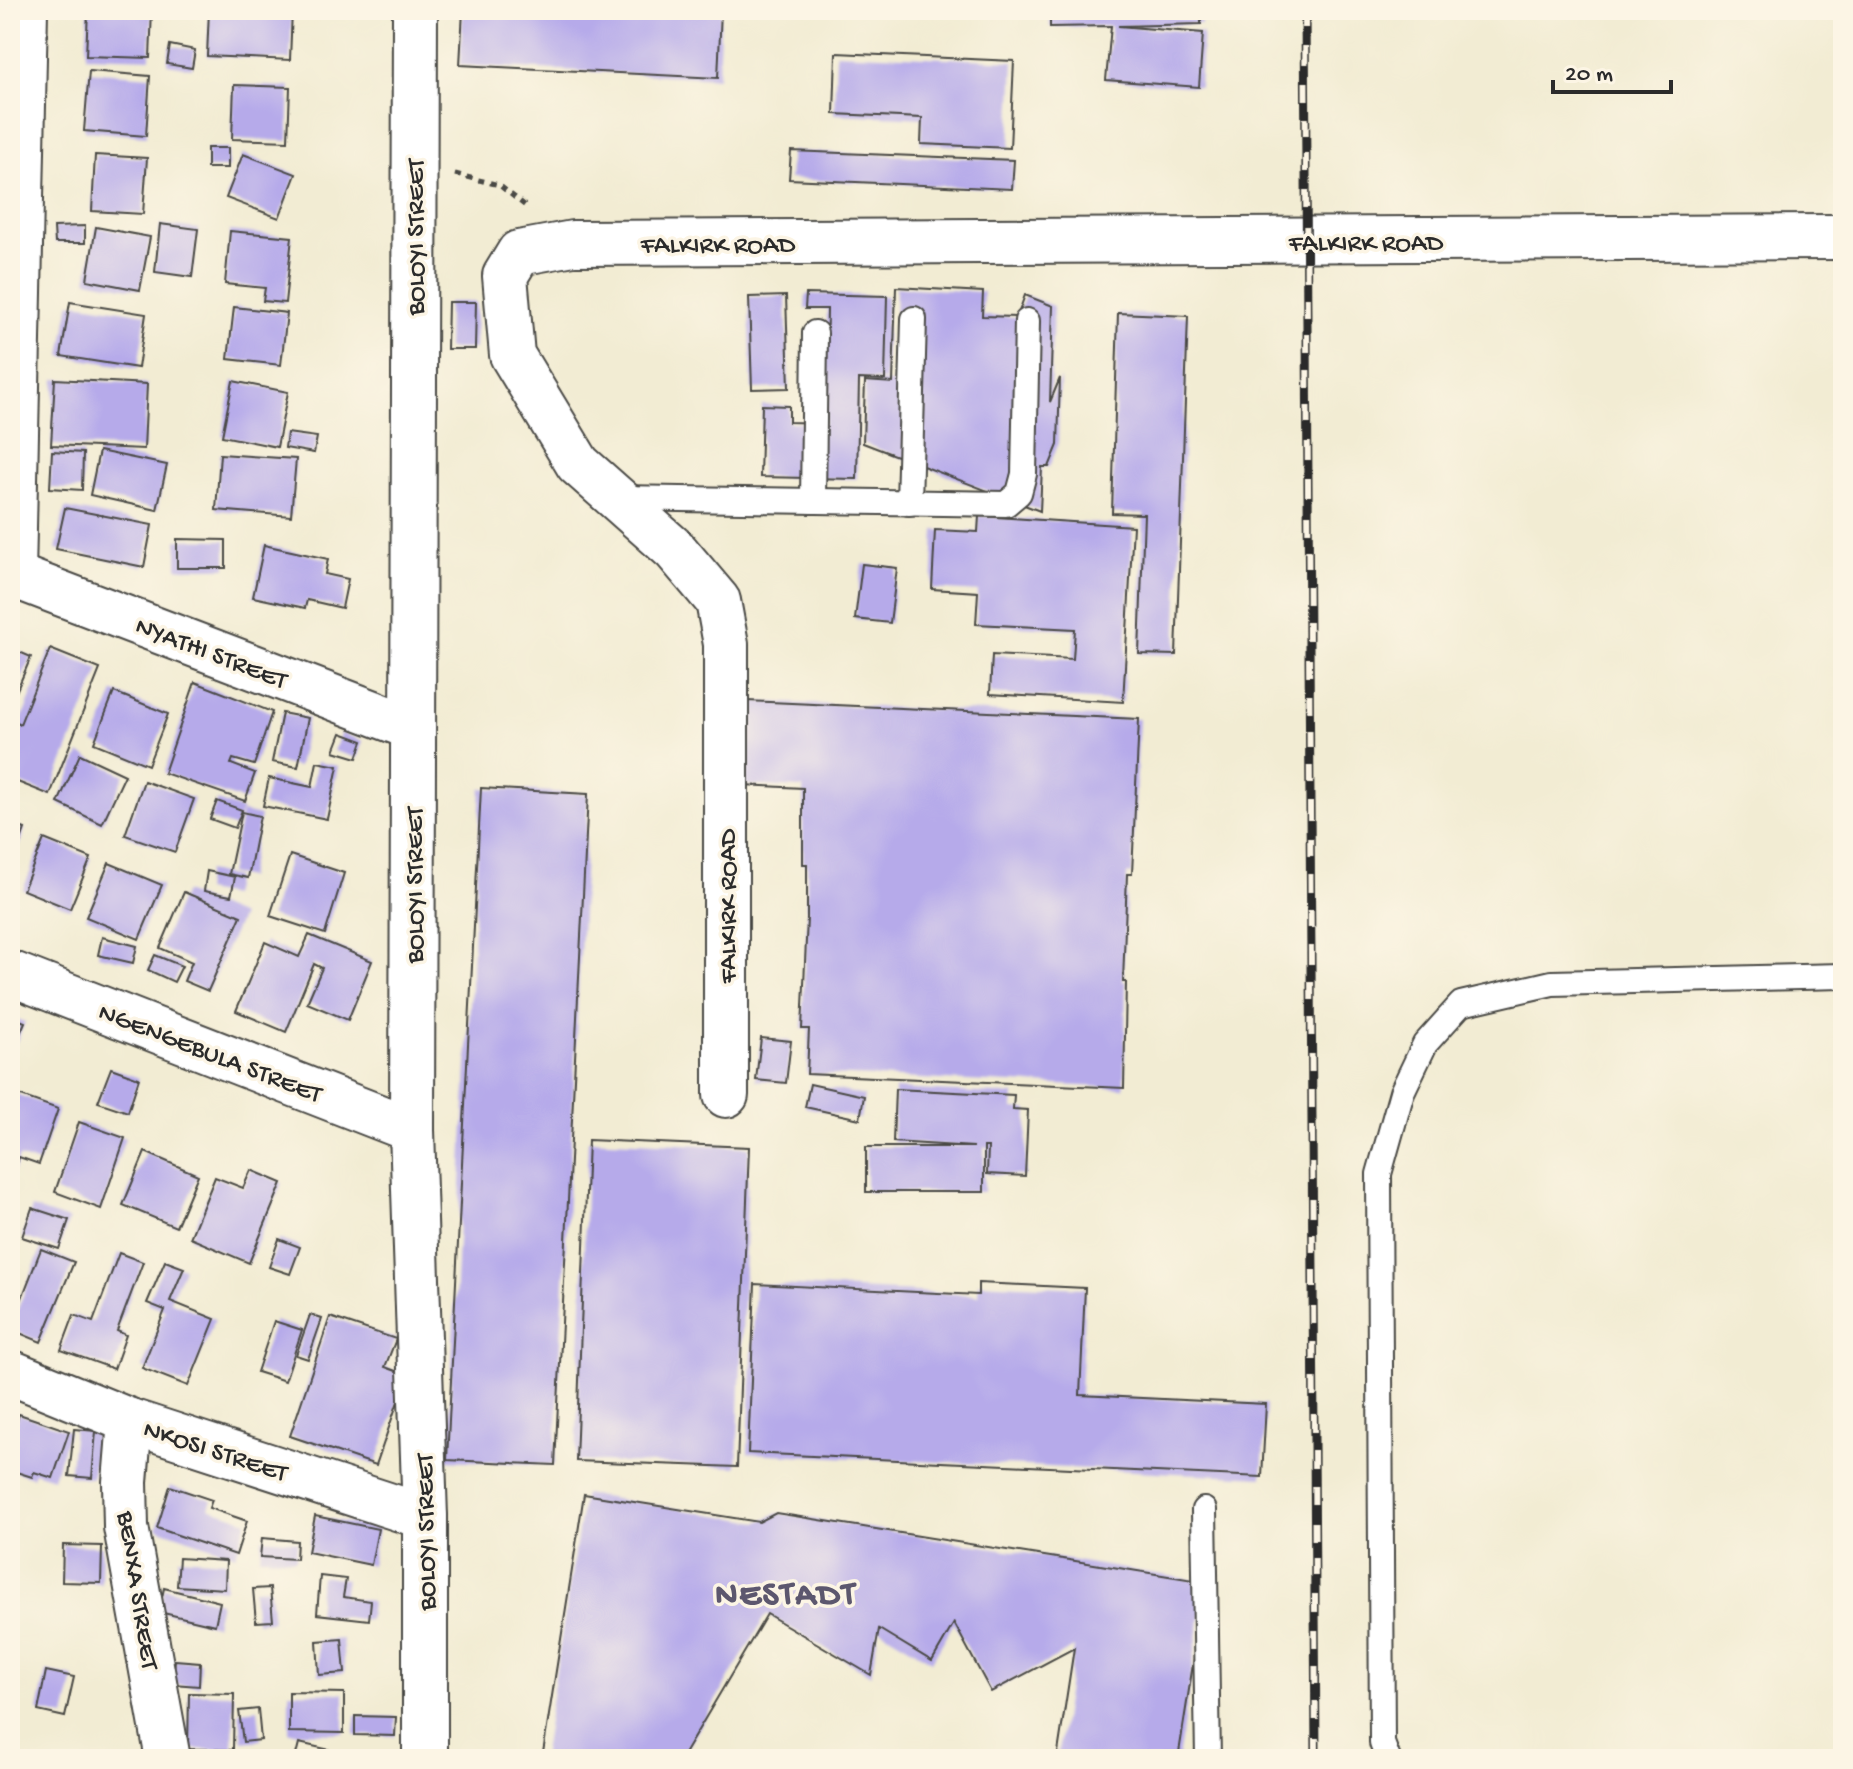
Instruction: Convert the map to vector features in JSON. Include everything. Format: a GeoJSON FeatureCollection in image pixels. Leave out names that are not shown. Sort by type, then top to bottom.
{"type":"FeatureCollection","features":[{"type":"Feature","properties":{"kind":"street"},"geometry":{"type":"LineString","coordinates":[[12,574],[25,10]]}},
{"type":"Feature","properties":{"kind":"street","name":"BOLOYI STREET"},"geometry":{"type":"LineString","coordinates":[[415,10],[412,1130],[425,1517],[425,1759]]}},
{"type":"Feature","properties":{"kind":"street","name":"FALKIRK ROAD"},"geometry":{"type":"LineString","coordinates":[[726,1095],[726,644],[718,601],[675,550],[578,464],[512,355],[505,276],[519,253],[573,243],[1843,237]]}},
{"type":"Feature","properties":{"kind":"street","name":"NYATHI STREET"},"geometry":{"type":"LineString","coordinates":[[12,574],[413,728]]}},
{"type":"Feature","properties":{"kind":"street","name":"NGENGEBULA STREET"},"geometry":{"type":"LineString","coordinates":[[10,973],[412,1130]]}},
{"type":"Feature","properties":{"kind":"street","name":"NKOSI STREET"},"geometry":{"type":"LineString","coordinates":[[10,1372],[130,1421],[425,1517]]}},
{"type":"Feature","properties":{"kind":"street","name":"BENXA STREET"},"geometry":{"type":"LineString","coordinates":[[130,1421],[125,1482],[126,1527],[168,1759]]}},
{"type":"Feature","properties":{"kind":"lane"},"geometry":{"type":"LineString","coordinates":[[909,503],[914,319]]}},
{"type":"Feature","properties":{"kind":"lane"},"geometry":{"type":"LineString","coordinates":[[617,498],[1006,504],[1019,493],[1024,474],[1027,321]]}},
{"type":"Feature","properties":{"kind":"lane"},"geometry":{"type":"LineString","coordinates":[[813,501],[815,333]]}},
{"type":"Feature","properties":{"kind":"lane"},"geometry":{"type":"LineString","coordinates":[[1388,1759],[1382,1743],[1379,1174],[1402,1092],[1425,1044],[1461,1004],[1552,983],[1843,976]]}},
{"type":"Feature","properties":{"kind":"lane"},"geometry":{"type":"LineString","coordinates":[[1204,1510],[1208,1759]]}},
{"type":"Feature","properties":{"kind":"path"},"geometry":{"type":"LineString","coordinates":[[415,164],[499,185],[573,243]]}},
{"type":"Feature","properties":{"kind":"building"},"geometry":{"type":"Polygon","coordinates":[[[88,10],[152,10],[150,58],[86,56],[88,10]]]}},
{"type":"Feature","properties":{"kind":"building"},"geometry":{"type":"Polygon","coordinates":[[[209,10],[292,10],[290,60],[207,56],[209,10]]]}},
{"type":"Feature","properties":{"kind":"building"},"geometry":{"type":"Polygon","coordinates":[[[463,10],[721,10],[718,78],[460,65],[463,10]]]}},
{"type":"Feature","properties":{"kind":"building"},"geometry":{"type":"Polygon","coordinates":[[[1050,10],[1201,10],[1201,24],[1118,26],[1203,33],[1199,87],[1106,80],[1111,26],[1050,27],[1050,10]]]}},
{"type":"Feature","properties":{"kind":"building"},"geometry":{"type":"Polygon","coordinates":[[[170,45],[195,50],[192,68],[167,64],[170,45]]]}},
{"type":"Feature","properties":{"kind":"building"},"geometry":{"type":"Polygon","coordinates":[[[836,53],[1014,61],[1010,148],[921,144],[922,118],[834,114],[836,53]]]}},
{"type":"Feature","properties":{"kind":"building"},"geometry":{"type":"Polygon","coordinates":[[[89,71],[150,76],[146,136],[84,131],[89,71]]]}},
{"type":"Feature","properties":{"kind":"building"},"geometry":{"type":"Polygon","coordinates":[[[234,85],[290,87],[288,141],[232,139],[234,85]]]}},
{"type":"Feature","properties":{"kind":"building"},"geometry":{"type":"Polygon","coordinates":[[[207,148],[228,148],[228,168],[207,168],[207,148]]]}},
{"type":"Feature","properties":{"kind":"building"},"geometry":{"type":"Polygon","coordinates":[[[791,151],[1014,160],[1012,189],[789,179],[791,151]]]}},
{"type":"Feature","properties":{"kind":"building"},"geometry":{"type":"Polygon","coordinates":[[[243,154],[296,174],[279,218],[226,198],[243,154]]]}},
{"type":"Feature","properties":{"kind":"building"},"geometry":{"type":"Polygon","coordinates":[[[95,155],[147,158],[143,214],[92,211],[95,155]]]}},
{"type":"Feature","properties":{"kind":"building"},"geometry":{"type":"Polygon","coordinates":[[[160,224],[198,229],[192,277],[155,272],[160,224]]]}},
{"type":"Feature","properties":{"kind":"building"},"geometry":{"type":"Polygon","coordinates":[[[85,226],[85,243],[55,243],[54,227],[85,226]]]}},
{"type":"Feature","properties":{"kind":"building"},"geometry":{"type":"Polygon","coordinates":[[[96,227],[150,237],[140,290],[87,280],[96,227]]]}},
{"type":"Feature","properties":{"kind":"building"},"geometry":{"type":"Polygon","coordinates":[[[230,231],[292,237],[285,303],[263,301],[265,288],[225,284],[230,231]]]}},
{"type":"Feature","properties":{"kind":"building"},"geometry":{"type":"Polygon","coordinates":[[[896,287],[983,292],[982,316],[1017,317],[1025,295],[1053,306],[1050,402],[1060,378],[1058,445],[1049,467],[1042,467],[1040,511],[863,443],[865,381],[893,383],[896,287]]]}},
{"type":"Feature","properties":{"kind":"building"},"geometry":{"type":"Polygon","coordinates":[[[806,294],[887,296],[885,380],[859,379],[857,479],[760,477],[762,405],[789,406],[789,422],[825,423],[827,309],[805,309],[806,294]]]}},
{"type":"Feature","properties":{"kind":"building"},"geometry":{"type":"Polygon","coordinates":[[[786,296],[789,388],[752,389],[749,297],[786,296]]]}},
{"type":"Feature","properties":{"kind":"building"},"geometry":{"type":"Polygon","coordinates":[[[70,302],[146,314],[138,368],[61,356],[70,302]]]}},
{"type":"Feature","properties":{"kind":"building"},"geometry":{"type":"Polygon","coordinates":[[[448,302],[476,302],[475,349],[447,349],[448,302]]]}},
{"type":"Feature","properties":{"kind":"building"},"geometry":{"type":"Polygon","coordinates":[[[234,307],[287,313],[281,365],[228,359],[234,307]]]}},
{"type":"Feature","properties":{"kind":"building"},"geometry":{"type":"Polygon","coordinates":[[[1118,313],[1188,316],[1176,655],[1139,654],[1144,514],[1112,513],[1118,313]]]}},
{"type":"Feature","properties":{"kind":"building"},"geometry":{"type":"Polygon","coordinates":[[[55,379],[147,384],[144,449],[51,445],[55,379]]]}},
{"type":"Feature","properties":{"kind":"building"},"geometry":{"type":"Polygon","coordinates":[[[233,381],[288,392],[277,447],[222,436],[233,381]]]}},
{"type":"Feature","properties":{"kind":"building"},"geometry":{"type":"Polygon","coordinates":[[[287,433],[317,437],[314,453],[285,448],[287,433]]]}},
{"type":"Feature","properties":{"kind":"building"},"geometry":{"type":"Polygon","coordinates":[[[52,451],[83,453],[82,490],[50,488],[52,451]]]}},
{"type":"Feature","properties":{"kind":"building"},"geometry":{"type":"Polygon","coordinates":[[[99,451],[167,465],[157,510],[90,495],[99,451]]]}},
{"type":"Feature","properties":{"kind":"building"},"geometry":{"type":"Polygon","coordinates":[[[220,454],[296,459],[291,516],[216,510],[220,454]]]}},
{"type":"Feature","properties":{"kind":"building"},"geometry":{"type":"Polygon","coordinates":[[[65,508],[152,525],[144,567],[56,549],[65,508]]]}},
{"type":"Feature","properties":{"kind":"building"},"geometry":{"type":"Polygon","coordinates":[[[979,516],[1133,526],[1123,702],[990,694],[992,655],[1073,659],[1075,629],[976,624],[978,592],[932,589],[935,530],[978,532],[979,516]]]}},
{"type":"Feature","properties":{"kind":"building"},"geometry":{"type":"Polygon","coordinates":[[[177,539],[226,540],[226,568],[177,568],[177,539]]]}},
{"type":"Feature","properties":{"kind":"building"},"geometry":{"type":"Polygon","coordinates":[[[264,545],[328,559],[325,574],[348,579],[342,608],[307,600],[305,608],[253,597],[264,545]]]}},
{"type":"Feature","properties":{"kind":"building"},"geometry":{"type":"Polygon","coordinates":[[[862,564],[897,568],[890,623],[855,619],[862,564]]]}},
{"type":"Feature","properties":{"kind":"building"},"geometry":{"type":"Polygon","coordinates":[[[10,648],[31,657],[10,706],[10,648]]]}},
{"type":"Feature","properties":{"kind":"building"},"geometry":{"type":"Polygon","coordinates":[[[50,649],[100,669],[50,795],[10,779],[10,737],[16,721],[20,724],[50,649]]]}},
{"type":"Feature","properties":{"kind":"building"},"geometry":{"type":"Polygon","coordinates":[[[195,682],[272,712],[254,765],[233,759],[231,764],[255,773],[245,801],[164,773],[195,682]]]}},
{"type":"Feature","properties":{"kind":"building"},"geometry":{"type":"Polygon","coordinates":[[[114,692],[168,714],[148,765],[94,743],[114,692]]]}},
{"type":"Feature","properties":{"kind":"building"},"geometry":{"type":"Polygon","coordinates":[[[747,701],[1139,719],[1132,874],[1127,874],[1123,982],[1126,982],[1124,1088],[807,1074],[809,1029],[802,1029],[807,918],[803,788],[743,785],[747,701]]]}},
{"type":"Feature","properties":{"kind":"building"},"geometry":{"type":"Polygon","coordinates":[[[282,713],[308,718],[298,767],[272,762],[282,713]]]}},
{"type":"Feature","properties":{"kind":"building"},"geometry":{"type":"Polygon","coordinates":[[[341,733],[363,741],[357,758],[334,751],[341,733]]]}},
{"type":"Feature","properties":{"kind":"building"},"geometry":{"type":"Polygon","coordinates":[[[80,754],[125,775],[102,824],[58,803],[80,754]]]}},
{"type":"Feature","properties":{"kind":"building"},"geometry":{"type":"Polygon","coordinates":[[[317,762],[338,766],[327,819],[263,806],[269,778],[312,787],[317,762]]]}},
{"type":"Feature","properties":{"kind":"building"},"geometry":{"type":"Polygon","coordinates":[[[144,781],[194,799],[175,852],[125,835],[144,781]]]}},
{"type":"Feature","properties":{"kind":"building"},"geometry":{"type":"Polygon","coordinates":[[[481,788],[588,794],[555,1465],[447,1460],[481,788]]]}},
{"type":"Feature","properties":{"kind":"building"},"geometry":{"type":"Polygon","coordinates":[[[217,801],[242,810],[235,828],[210,819],[217,801]]]}},
{"type":"Feature","properties":{"kind":"building"},"geometry":{"type":"Polygon","coordinates":[[[242,812],[260,816],[248,878],[229,874],[242,812]]]}},
{"type":"Feature","properties":{"kind":"building"},"geometry":{"type":"Polygon","coordinates":[[[10,824],[25,829],[10,871],[10,824]]]}},
{"type":"Feature","properties":{"kind":"building"},"geometry":{"type":"Polygon","coordinates":[[[44,839],[91,858],[70,909],[23,890],[44,839]]]}},
{"type":"Feature","properties":{"kind":"building"},"geometry":{"type":"Polygon","coordinates":[[[290,855],[344,873],[325,934],[270,916],[290,855]]]}},
{"type":"Feature","properties":{"kind":"building"},"geometry":{"type":"Polygon","coordinates":[[[109,863],[162,885],[139,939],[86,917],[109,863]]]}},
{"type":"Feature","properties":{"kind":"building"},"geometry":{"type":"Polygon","coordinates":[[[207,871],[235,877],[231,896],[204,891],[207,871]]]}},
{"type":"Feature","properties":{"kind":"building"},"geometry":{"type":"Polygon","coordinates":[[[184,892],[241,916],[208,991],[184,981],[192,962],[160,948],[184,892]]]}},
{"type":"Feature","properties":{"kind":"building"},"geometry":{"type":"Polygon","coordinates":[[[309,935],[372,961],[348,1020],[307,1003],[322,968],[314,964],[286,1032],[236,1011],[265,942],[299,957],[309,935]]]}},
{"type":"Feature","properties":{"kind":"building"},"geometry":{"type":"Polygon","coordinates":[[[102,937],[137,946],[133,963],[98,955],[102,937]]]}},
{"type":"Feature","properties":{"kind":"building"},"geometry":{"type":"Polygon","coordinates":[[[155,955],[182,966],[174,982],[148,970],[155,955]]]}},
{"type":"Feature","properties":{"kind":"building"},"geometry":{"type":"Polygon","coordinates":[[[10,1016],[25,1022],[10,1057],[10,1016]]]}},
{"type":"Feature","properties":{"kind":"building"},"geometry":{"type":"Polygon","coordinates":[[[761,1038],[791,1041],[786,1083],[756,1080],[761,1038]]]}},
{"type":"Feature","properties":{"kind":"building"},"geometry":{"type":"Polygon","coordinates":[[[111,1068],[139,1078],[128,1112],[98,1102],[111,1068]]]}},
{"type":"Feature","properties":{"kind":"building"},"geometry":{"type":"Polygon","coordinates":[[[810,1084],[864,1096],[860,1119],[805,1107],[810,1084]]]}},
{"type":"Feature","properties":{"kind":"building"},"geometry":{"type":"Polygon","coordinates":[[[895,1089],[1014,1095],[1013,1109],[1028,1110],[1025,1176],[987,1174],[988,1147],[984,1147],[984,1192],[866,1192],[866,1147],[974,1147],[893,1142],[895,1089]]]}},
{"type":"Feature","properties":{"kind":"building"},"geometry":{"type":"Polygon","coordinates":[[[10,1092],[58,1109],[39,1164],[19,1157],[13,1175],[10,1174],[10,1092]]]}},
{"type":"Feature","properties":{"kind":"building"},"geometry":{"type":"Polygon","coordinates":[[[79,1122],[125,1138],[101,1209],[55,1192],[79,1122]]]}},
{"type":"Feature","properties":{"kind":"building"},"geometry":{"type":"Polygon","coordinates":[[[588,1140],[749,1147],[737,1467],[576,1461],[588,1140]]]}},
{"type":"Feature","properties":{"kind":"building"},"geometry":{"type":"Polygon","coordinates":[[[145,1152],[198,1175],[176,1227],[123,1205],[145,1152]]]}},
{"type":"Feature","properties":{"kind":"building"},"geometry":{"type":"Polygon","coordinates":[[[251,1170],[282,1183],[249,1263],[190,1238],[215,1177],[243,1188],[251,1170]]]}},
{"type":"Feature","properties":{"kind":"building"},"geometry":{"type":"Polygon","coordinates":[[[32,1208],[69,1220],[59,1249],[22,1237],[32,1208]]]}},
{"type":"Feature","properties":{"kind":"building"},"geometry":{"type":"Polygon","coordinates":[[[279,1239],[300,1247],[290,1274],[269,1267],[279,1239]]]}},
{"type":"Feature","properties":{"kind":"building"},"geometry":{"type":"Polygon","coordinates":[[[41,1249],[74,1262],[41,1342],[10,1329],[41,1249]]]}},
{"type":"Feature","properties":{"kind":"building"},"geometry":{"type":"Polygon","coordinates":[[[119,1253],[143,1262],[117,1331],[126,1335],[114,1369],[61,1350],[74,1315],[93,1322],[119,1253]]]}},
{"type":"Feature","properties":{"kind":"building"},"geometry":{"type":"Polygon","coordinates":[[[165,1261],[184,1268],[170,1301],[215,1319],[188,1386],[142,1368],[165,1310],[147,1303],[165,1261]]]}},
{"type":"Feature","properties":{"kind":"building"},"geometry":{"type":"Polygon","coordinates":[[[978,1283],[1085,1288],[1080,1395],[1266,1404],[1262,1477],[748,1453],[755,1284],[978,1295],[978,1283]]]}},
{"type":"Feature","properties":{"kind":"building"},"geometry":{"type":"Polygon","coordinates":[[[310,1315],[322,1319],[308,1359],[296,1355],[310,1315]]]}},
{"type":"Feature","properties":{"kind":"building"},"geometry":{"type":"Polygon","coordinates":[[[330,1317],[396,1339],[385,1367],[407,1375],[376,1465],[290,1436],[330,1317]]]}},
{"type":"Feature","properties":{"kind":"building"},"geometry":{"type":"Polygon","coordinates":[[[274,1321],[302,1330],[285,1381],[257,1372],[274,1321]]]}},
{"type":"Feature","properties":{"kind":"building"},"geometry":{"type":"Polygon","coordinates":[[[19,1414],[69,1431],[53,1478],[34,1472],[32,1477],[10,1470],[10,1442],[19,1414]]]}},
{"type":"Feature","properties":{"kind":"building"},"geometry":{"type":"Polygon","coordinates":[[[74,1429],[96,1431],[92,1478],[69,1476],[74,1429]]]}},
{"type":"Feature","properties":{"kind":"building"},"geometry":{"type":"Polygon","coordinates":[[[170,1486],[212,1500],[209,1508],[247,1521],[236,1555],[157,1528],[170,1486]]]}},
{"type":"Feature","properties":{"kind":"building"},"geometry":{"type":"Polygon","coordinates":[[[584,1494],[759,1522],[776,1513],[1206,1582],[1178,1759],[1057,1759],[1074,1648],[991,1692],[954,1623],[932,1661],[879,1629],[871,1675],[767,1614],[681,1759],[542,1759],[584,1494]]]}},
{"type":"Feature","properties":{"kind":"building"},"geometry":{"type":"Polygon","coordinates":[[[315,1516],[378,1529],[371,1565],[308,1552],[315,1516]]]}},
{"type":"Feature","properties":{"kind":"building"},"geometry":{"type":"Polygon","coordinates":[[[262,1538],[297,1541],[296,1559],[260,1557],[262,1538]]]}},
{"type":"Feature","properties":{"kind":"building"},"geometry":{"type":"Polygon","coordinates":[[[63,1545],[102,1546],[101,1583],[62,1582],[63,1545]]]}},
{"type":"Feature","properties":{"kind":"building"},"geometry":{"type":"Polygon","coordinates":[[[179,1558],[226,1561],[225,1589],[177,1586],[179,1558]]]}},
{"type":"Feature","properties":{"kind":"building"},"geometry":{"type":"Polygon","coordinates":[[[320,1576],[346,1579],[343,1597],[371,1601],[369,1620],[317,1614],[320,1576]]]}},
{"type":"Feature","properties":{"kind":"building"},"geometry":{"type":"Polygon","coordinates":[[[164,1588],[220,1602],[215,1625],[159,1612],[164,1588]]]}},
{"type":"Feature","properties":{"kind":"building"},"geometry":{"type":"Polygon","coordinates":[[[270,1588],[273,1621],[256,1622],[253,1589],[270,1588]]]}},
{"type":"Feature","properties":{"kind":"building"},"geometry":{"type":"Polygon","coordinates":[[[342,1639],[345,1673],[319,1675],[317,1641],[342,1639]]]}},
{"type":"Feature","properties":{"kind":"building"},"geometry":{"type":"Polygon","coordinates":[[[175,1660],[200,1662],[199,1686],[173,1684],[175,1660]]]}},
{"type":"Feature","properties":{"kind":"building"},"geometry":{"type":"Polygon","coordinates":[[[46,1671],[74,1677],[65,1717],[38,1711],[46,1671]]]}},
{"type":"Feature","properties":{"kind":"building"},"geometry":{"type":"Polygon","coordinates":[[[15,1683],[19,1722],[10,1723],[10,1684],[15,1683]]]}},
{"type":"Feature","properties":{"kind":"building"},"geometry":{"type":"Polygon","coordinates":[[[289,1692],[344,1693],[344,1733],[289,1732],[289,1692]]]}},
{"type":"Feature","properties":{"kind":"building"},"geometry":{"type":"Polygon","coordinates":[[[189,1693],[234,1694],[233,1750],[188,1749],[189,1693]]]}},
{"type":"Feature","properties":{"kind":"building"},"geometry":{"type":"Polygon","coordinates":[[[258,1709],[261,1740],[243,1742],[239,1711],[258,1709]]]}},
{"type":"Feature","properties":{"kind":"building"},"geometry":{"type":"Polygon","coordinates":[[[355,1716],[396,1717],[395,1736],[355,1735],[355,1716]]]}},
{"type":"Feature","properties":{"kind":"building"},"geometry":{"type":"Polygon","coordinates":[[[299,1743],[348,1754],[347,1759],[295,1759],[299,1743]]]}},
{"type":"Feature","properties":{"kind":"railway"},"geometry":{"type":"LineString","coordinates":[[1305,10],[1316,1759]]}},
{"type":"Feature","properties":{"kind":"district","name":"NESTADT"},"geometry":{"type":"Point","coordinates":[786,1591]}}]}
